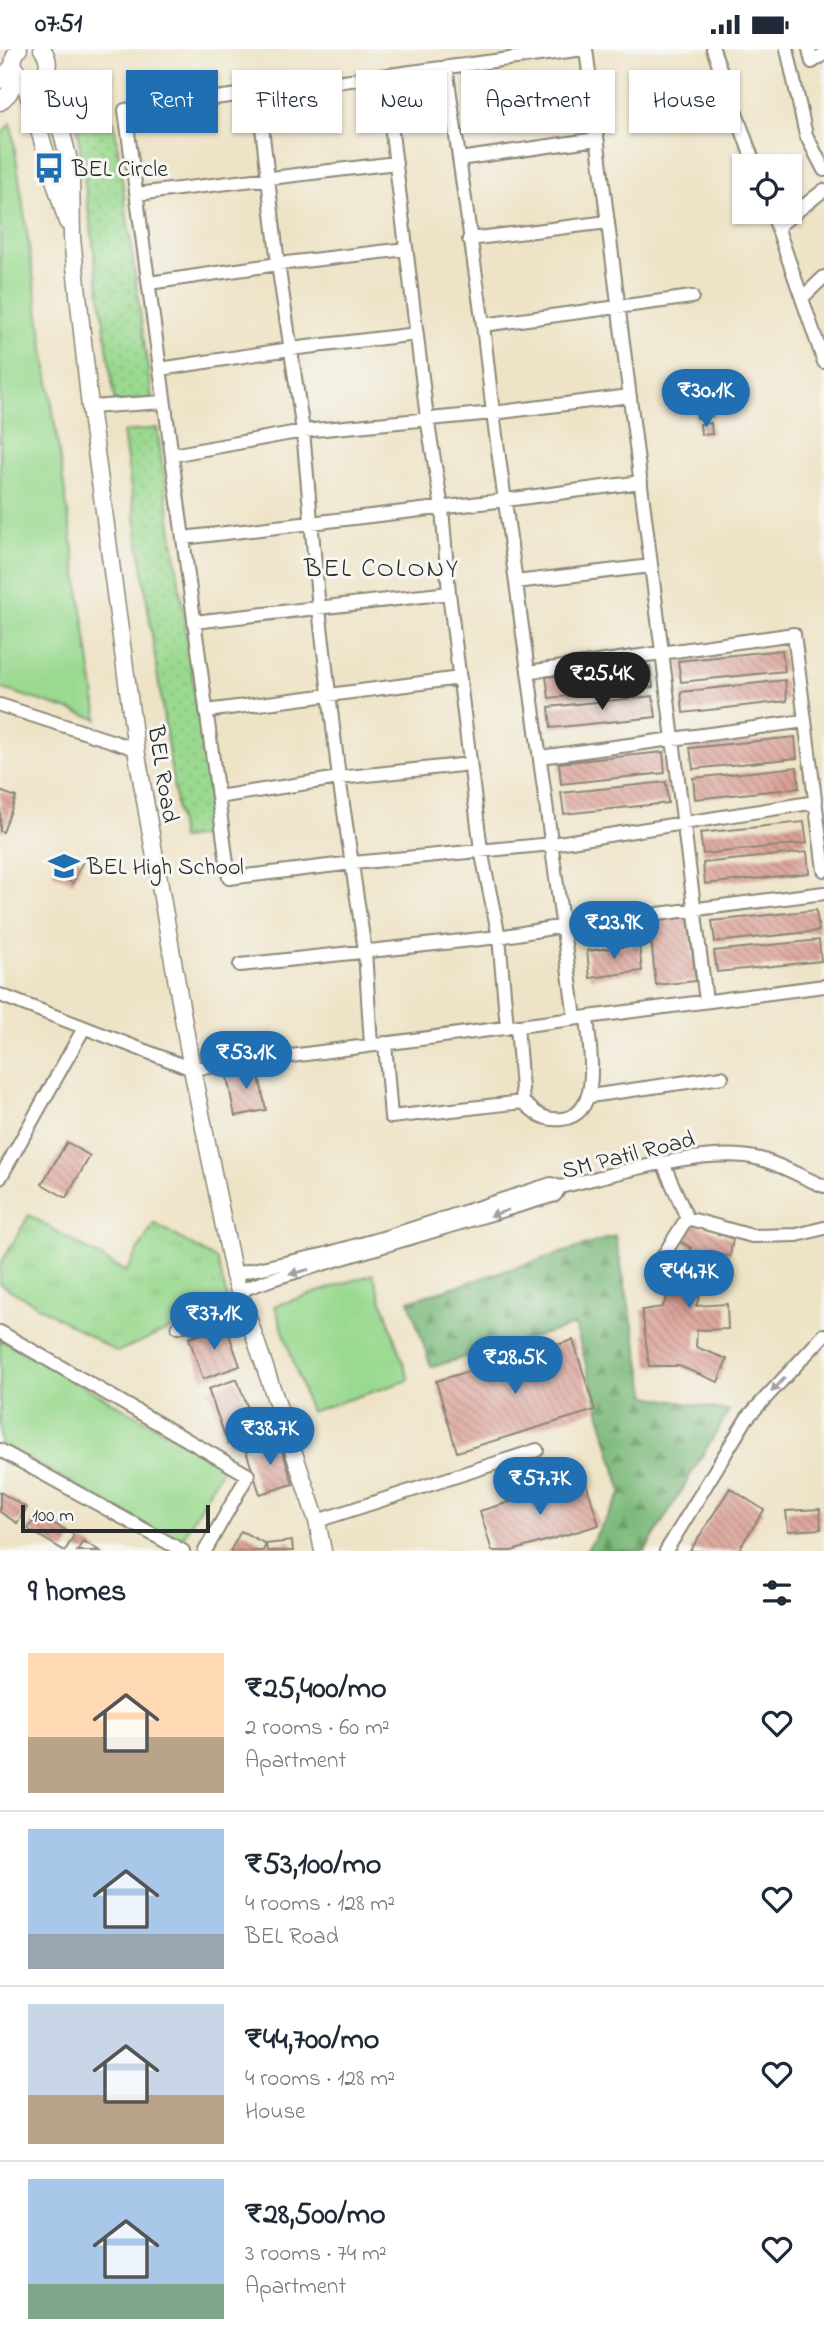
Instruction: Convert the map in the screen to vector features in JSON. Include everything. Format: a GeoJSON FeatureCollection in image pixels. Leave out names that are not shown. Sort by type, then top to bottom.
{"type":"FeatureCollection","features":[{"type":"Feature","properties":{"kind":"main road"},"geometry":{"type":"LineString","coordinates":[[42,49],[48,60],[46,70]]}},
{"type":"Feature","properties":{"kind":"main road"},"geometry":{"type":"LineString","coordinates":[[0,80],[17,59]]}},
{"type":"Feature","properties":{"kind":"main road"},"geometry":{"type":"LineString","coordinates":[[0,102],[9,93],[17,59]]}},
{"type":"Feature","properties":{"kind":"main road","name":"BEL Road"},"geometry":{"type":"LineString","coordinates":[[17,59],[72,237]]}},
{"type":"Feature","properties":{"kind":"main road","name":"BEL Road"},"geometry":{"type":"LineString","coordinates":[[62,133],[71,168],[72,237],[90,407],[136,748],[192,1069],[234,1274],[317,1521],[323,1551]]}},
{"type":"Feature","properties":{"kind":"street"},"geometry":{"type":"LineString","coordinates":[[426,70],[585,49],[706,1001]]}},
{"type":"Feature","properties":{"kind":"street"},"geometry":{"type":"LineString","coordinates":[[713,49],[751,154]]}},
{"type":"Feature","properties":{"kind":"street"},"geometry":{"type":"LineString","coordinates":[[787,49],[806,135],[824,170]]}},
{"type":"Feature","properties":{"kind":"street"},"geometry":{"type":"LineString","coordinates":[[809,49],[812,62],[824,54]]}},
{"type":"Feature","properties":{"kind":"street"},"geometry":{"type":"LineString","coordinates":[[392,133],[427,418],[442,508],[449,593],[481,850],[499,937],[523,1102],[535,1113],[550,1120],[568,1118],[583,1109],[590,1095],[581,1018],[563,926],[493,413],[484,325],[446,67]]}},
{"type":"Feature","properties":{"kind":"street"},"geometry":{"type":"LineString","coordinates":[[232,96],[125,110],[229,878],[552,844],[816,802]]}},
{"type":"Feature","properties":{"kind":"street"},"geometry":{"type":"LineString","coordinates":[[263,133],[278,264],[303,431],[319,609],[339,778],[365,951],[371,1045]]}},
{"type":"Feature","properties":{"kind":"street"},"geometry":{"type":"LineString","coordinates":[[459,159],[597,139]]}},
{"type":"Feature","properties":{"kind":"street"},"geometry":{"type":"LineString","coordinates":[[137,194],[396,163]]}},
{"type":"Feature","properties":{"kind":"street"},"geometry":{"type":"LineString","coordinates":[[777,227],[824,190]]}},
{"type":"Feature","properties":{"kind":"street"},"geometry":{"type":"LineString","coordinates":[[470,239],[608,222]]}},
{"type":"Feature","properties":{"kind":"street"},"geometry":{"type":"LineString","coordinates":[[776,224],[824,362]]}},
{"type":"Feature","properties":{"kind":"street"},"geometry":{"type":"LineString","coordinates":[[149,283],[407,249]]}},
{"type":"Feature","properties":{"kind":"street"},"geometry":{"type":"LineString","coordinates":[[802,298],[824,277]]}},
{"type":"Feature","properties":{"kind":"street"},"geometry":{"type":"LineString","coordinates":[[484,325],[692,297]]}},
{"type":"Feature","properties":{"kind":"street"},"geometry":{"type":"LineString","coordinates":[[160,369],[290,349],[417,334]]}},
{"type":"Feature","properties":{"kind":"street"},"geometry":{"type":"LineString","coordinates":[[172,455],[303,431],[493,413],[630,396]]}},
{"type":"Feature","properties":{"kind":"street"},"geometry":{"type":"LineString","coordinates":[[90,407],[164,402]]}},
{"type":"Feature","properties":{"kind":"street"},"geometry":{"type":"LineString","coordinates":[[183,538],[640,482]]}},
{"type":"Feature","properties":{"kind":"street"},"geometry":{"type":"LineString","coordinates":[[516,582],[651,566]]}},
{"type":"Feature","properties":{"kind":"street"},"geometry":{"type":"LineString","coordinates":[[194,622],[449,593]]}},
{"type":"Feature","properties":{"kind":"street"},"geometry":{"type":"LineString","coordinates":[[528,672],[794,634],[824,870]]}},
{"type":"Feature","properties":{"kind":"street"},"geometry":{"type":"LineString","coordinates":[[206,711],[460,678]]}},
{"type":"Feature","properties":{"kind":"street"},"geometry":{"type":"LineString","coordinates":[[0,705],[136,748]]}},
{"type":"Feature","properties":{"kind":"street"},"geometry":{"type":"LineString","coordinates":[[540,757],[805,721]]}},
{"type":"Feature","properties":{"kind":"street"},"geometry":{"type":"LineString","coordinates":[[218,797],[339,778],[470,764]]}},
{"type":"Feature","properties":{"kind":"street"},"geometry":{"type":"LineString","coordinates":[[240,965],[499,937],[563,926],[824,893]]}},
{"type":"Feature","properties":{"kind":"street"},"geometry":{"type":"LineString","coordinates":[[0,995],[192,1069],[824,985]]}},
{"type":"Feature","properties":{"kind":"street"},"geometry":{"type":"LineString","coordinates":[[0,1178],[85,1027]]}},
{"type":"Feature","properties":{"kind":"street"},"geometry":{"type":"LineString","coordinates":[[385,1043],[391,1117],[523,1102]]}},
{"type":"Feature","properties":{"kind":"street"},"geometry":{"type":"LineString","coordinates":[[590,1095],[722,1077]]}},
{"type":"Feature","properties":{"kind":"street","name":"SM Patil Road"},"geometry":{"type":"LineString","coordinates":[[178,1327],[241,1298],[272,1279],[555,1195],[560,1187],[663,1163],[716,1155],[759,1159],[824,1187]]}},
{"type":"Feature","properties":{"kind":"street"},"geometry":{"type":"LineString","coordinates":[[663,1163],[687,1218]]}},
{"type":"Feature","properties":{"kind":"street"},"geometry":{"type":"LineString","coordinates":[[234,1274],[326,1254],[386,1237],[551,1184],[560,1187]]}},
{"type":"Feature","properties":{"kind":"street"},"geometry":{"type":"LineString","coordinates":[[687,1218],[752,1236],[797,1235],[824,1229]]}},
{"type":"Feature","properties":{"kind":"street"},"geometry":{"type":"LineString","coordinates":[[663,1256],[687,1218]]}},
{"type":"Feature","properties":{"kind":"street"},"geometry":{"type":"LineString","coordinates":[[0,1332],[248,1475],[205,1551]]}},
{"type":"Feature","properties":{"kind":"street"},"geometry":{"type":"LineString","coordinates":[[666,1551],[747,1417],[824,1335]]}},
{"type":"Feature","properties":{"kind":"street"},"geometry":{"type":"LineString","coordinates":[[0,1450],[183,1551]]}},
{"type":"Feature","properties":{"kind":"street"},"geometry":{"type":"LineString","coordinates":[[317,1521],[537,1450]]}},
{"type":"Feature","properties":{"kind":"green space"},"geometry":{"type":"Polygon","coordinates":[[[112,121],[152,399],[115,404],[78,133],[112,133],[112,121]]]}},
{"type":"Feature","properties":{"kind":"green space"},"geometry":{"type":"Polygon","coordinates":[[[11,123],[98,719],[0,688],[0,136],[11,123]]]}},
{"type":"Feature","properties":{"kind":"green space"},"geometry":{"type":"Polygon","coordinates":[[[157,428],[215,834],[181,839],[123,432],[157,428]]]}},
{"type":"Feature","properties":{"kind":"green space"},"geometry":{"type":"Polygon","coordinates":[[[29,1215],[126,1272],[154,1223],[217,1260],[229,1304],[117,1352],[0,1284],[0,1265],[29,1215]]]}},
{"type":"Feature","properties":{"kind":"green space"},"geometry":{"type":"Polygon","coordinates":[[[615,1236],[647,1396],[729,1411],[645,1551],[586,1551],[622,1493],[575,1325],[431,1367],[409,1301],[615,1236]]]}},
{"type":"Feature","properties":{"kind":"green space"},"geometry":{"type":"Polygon","coordinates":[[[373,1274],[409,1380],[310,1412],[275,1306],[373,1274]]]}},
{"type":"Feature","properties":{"kind":"green space"},"geometry":{"type":"Polygon","coordinates":[[[0,1339],[224,1465],[179,1544],[0,1443],[0,1339]]]}},
{"type":"Feature","properties":{"kind":"building"},"geometry":{"type":"Polygon","coordinates":[[[710,401],[712,416],[697,418],[695,403],[710,401]]]}},
{"type":"Feature","properties":{"kind":"building"},"geometry":{"type":"Polygon","coordinates":[[[711,423],[712,434],[701,435],[700,424],[711,423]]]}},
{"type":"Feature","properties":{"kind":"building"},"geometry":{"type":"Polygon","coordinates":[[[782,650],[785,671],[681,682],[678,661],[782,650]]]}},
{"type":"Feature","properties":{"kind":"building"},"geometry":{"type":"Polygon","coordinates":[[[650,666],[653,687],[549,698],[546,677],[650,666]]]}},
{"type":"Feature","properties":{"kind":"building"},"geometry":{"type":"Polygon","coordinates":[[[785,680],[787,701],[683,713],[681,692],[785,680]]]}},
{"type":"Feature","properties":{"kind":"building"},"geometry":{"type":"Polygon","coordinates":[[[653,696],[656,717],[551,728],[549,707],[653,696]]]}},
{"type":"Feature","properties":{"kind":"building"},"geometry":{"type":"Polygon","coordinates":[[[795,737],[797,758],[693,769],[690,748],[795,737]]]}},
{"type":"Feature","properties":{"kind":"building"},"geometry":{"type":"Polygon","coordinates":[[[663,752],[665,773],[561,784],[559,763],[663,752]]]}},
{"type":"Feature","properties":{"kind":"building"},"geometry":{"type":"Polygon","coordinates":[[[797,767],[799,788],[695,799],[693,778],[797,767]]]}},
{"type":"Feature","properties":{"kind":"building"},"geometry":{"type":"Polygon","coordinates":[[[666,782],[668,803],[564,814],[561,793],[666,782]]]}},
{"type":"Feature","properties":{"kind":"building"},"geometry":{"type":"Polygon","coordinates":[[[0,791],[16,797],[3,832],[0,831],[0,791]]]}},
{"type":"Feature","properties":{"kind":"building"},"geometry":{"type":"Polygon","coordinates":[[[804,822],[807,843],[703,854],[700,833],[804,822]]]}},
{"type":"Feature","properties":{"kind":"building"},"geometry":{"type":"Polygon","coordinates":[[[62,852],[83,861],[73,883],[52,873],[62,852]]]}},
{"type":"Feature","properties":{"kind":"building"},"geometry":{"type":"Polygon","coordinates":[[[807,852],[809,873],[705,884],[703,863],[807,852]]]}},
{"type":"Feature","properties":{"kind":"building"},"geometry":{"type":"Polygon","coordinates":[[[816,910],[819,931],[715,942],[712,921],[816,910]]]}},
{"type":"Feature","properties":{"kind":"building"},"geometry":{"type":"Polygon","coordinates":[[[688,917],[696,981],[656,985],[649,922],[688,917]]]}},
{"type":"Feature","properties":{"kind":"building"},"geometry":{"type":"Polygon","coordinates":[[[819,940],[821,961],[717,972],[714,951],[819,940]]]}},
{"type":"Feature","properties":{"kind":"building"},"geometry":{"type":"Polygon","coordinates":[[[639,945],[642,971],[590,978],[587,951],[639,945]]]}},
{"type":"Feature","properties":{"kind":"building"},"geometry":{"type":"Polygon","coordinates":[[[257,1066],[266,1110],[235,1116],[226,1072],[257,1066]]]}},
{"type":"Feature","properties":{"kind":"building"},"geometry":{"type":"Polygon","coordinates":[[[67,1142],[90,1156],[66,1198],[42,1184],[67,1142]]]}},
{"type":"Feature","properties":{"kind":"building"},"geometry":{"type":"Polygon","coordinates":[[[690,1222],[733,1239],[730,1256],[715,1255],[696,1306],[727,1304],[728,1329],[697,1330],[696,1347],[727,1359],[718,1382],[679,1366],[649,1366],[642,1310],[662,1307],[692,1248],[679,1241],[690,1222]]]}},
{"type":"Feature","properties":{"kind":"building"},"geometry":{"type":"Polygon","coordinates":[[[226,1326],[240,1366],[203,1379],[189,1338],[226,1326]]]}},
{"type":"Feature","properties":{"kind":"building"},"geometry":{"type":"Polygon","coordinates":[[[573,1340],[595,1410],[457,1452],[436,1381],[573,1340]]]}},
{"type":"Feature","properties":{"kind":"building"},"geometry":{"type":"Polygon","coordinates":[[[237,1379],[257,1433],[228,1444],[208,1389],[237,1379]]]}},
{"type":"Feature","properties":{"kind":"building"},"geometry":{"type":"Polygon","coordinates":[[[279,1440],[293,1484],[260,1494],[246,1451],[279,1440]]]}},
{"type":"Feature","properties":{"kind":"building"},"geometry":{"type":"Polygon","coordinates":[[[585,1479],[599,1525],[512,1551],[492,1551],[480,1511],[585,1479]]]}},
{"type":"Feature","properties":{"kind":"building"},"geometry":{"type":"Polygon","coordinates":[[[730,1488],[764,1510],[738,1551],[690,1551],[730,1488]]]}},
{"type":"Feature","properties":{"kind":"building"},"geometry":{"type":"Polygon","coordinates":[[[0,1492],[27,1508],[17,1523],[0,1512],[0,1492]]]}},
{"type":"Feature","properties":{"kind":"building"},"geometry":{"type":"Polygon","coordinates":[[[820,1509],[821,1529],[788,1531],[786,1511],[820,1509]]]}},
{"type":"Feature","properties":{"kind":"building"},"geometry":{"type":"Polygon","coordinates":[[[38,1514],[74,1535],[65,1551],[28,1529],[38,1514]]]}},
{"type":"Feature","properties":{"kind":"building"},"geometry":{"type":"Polygon","coordinates":[[[241,1531],[266,1544],[263,1551],[230,1551],[241,1531]]]}},
{"type":"Feature","properties":{"kind":"building"},"geometry":{"type":"Polygon","coordinates":[[[83,1541],[100,1551],[77,1551],[83,1541]]]}},
{"type":"Feature","properties":{"kind":"building"},"geometry":{"type":"Polygon","coordinates":[[[292,1541],[293,1551],[267,1551],[266,1544],[292,1541]]]}},
{"type":"Feature","properties":{"kind":"place","name":"BEL Circle"},"geometry":{"type":"Point","coordinates":[49,168]}},
{"type":"Feature","properties":{"kind":"place","name":"BEL High School"},"geometry":{"type":"Point","coordinates":[64,866]}},
{"type":"Feature","properties":{"kind":"district","name":"BEL COLONY"},"geometry":{"type":"Point","coordinates":[382,567]}}]}
